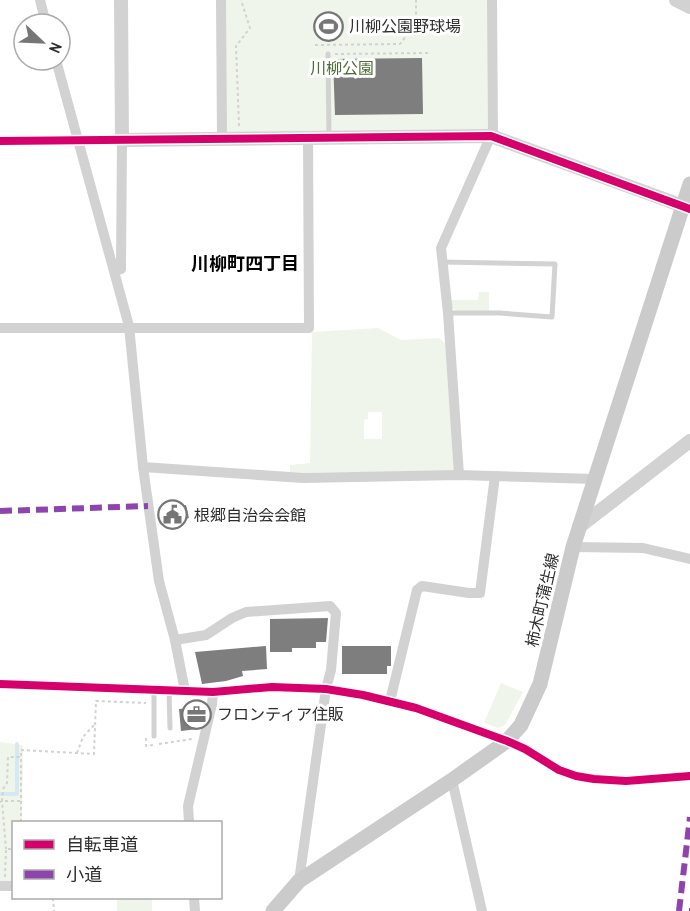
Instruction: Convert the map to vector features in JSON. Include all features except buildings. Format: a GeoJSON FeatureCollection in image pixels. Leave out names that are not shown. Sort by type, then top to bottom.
{"type":"FeatureCollection","features":[{"type":"Feature","properties":{"kind":"main road","name":"柿木町蒲生線"},"geometry":{"type":"LineString","coordinates":[[273,911],[299,882],[452,780],[507,741],[521,725],[540,684],[579,527],[686,207],[690,184]]}},
{"type":"Feature","properties":{"kind":"street"},"geometry":{"type":"LineString","coordinates":[[115,271],[121,268],[122,244],[121,0]]}},
{"type":"Feature","properties":{"kind":"street"},"geometry":{"type":"LineString","coordinates":[[221,0],[222,138]]}},
{"type":"Feature","properties":{"kind":"street"},"geometry":{"type":"LineString","coordinates":[[459,475],[448,313],[441,248],[491,136],[493,119],[492,0]]}},
{"type":"Feature","properties":{"kind":"street"},"geometry":{"type":"LineString","coordinates":[[676,0],[690,7]]}},
{"type":"Feature","properties":{"kind":"street"},"geometry":{"type":"LineString","coordinates":[[59,72],[129,326],[143,466],[159,581],[175,640],[185,691]]}},
{"type":"Feature","properties":{"kind":"street"},"geometry":{"type":"LineString","coordinates":[[0,141],[491,136],[686,207]]}},
{"type":"Feature","properties":{"kind":"street"},"geometry":{"type":"LineString","coordinates":[[0,328],[129,326],[309,328],[308,138]]}},
{"type":"Feature","properties":{"kind":"street"},"geometry":{"type":"LineString","coordinates":[[579,527],[690,441]]}},
{"type":"Feature","properties":{"kind":"street"},"geometry":{"type":"LineString","coordinates":[[143,466],[303,478],[459,475],[595,479]]}},
{"type":"Feature","properties":{"kind":"street"},"geometry":{"type":"LineString","coordinates":[[390,701],[417,590],[422,586],[480,593],[495,476]]}},
{"type":"Feature","properties":{"kind":"street"},"geometry":{"type":"LineString","coordinates":[[573,547],[643,548],[690,559]]}},
{"type":"Feature","properties":{"kind":"street"},"geometry":{"type":"LineString","coordinates":[[175,640],[207,635],[231,618],[246,612],[330,606],[336,613],[331,670],[326,689],[299,882]]}},
{"type":"Feature","properties":{"kind":"street"},"geometry":{"type":"LineString","coordinates":[[0,684],[213,692],[272,687],[326,689],[390,701],[507,741],[559,770],[585,778],[626,781],[690,776]]}},
{"type":"Feature","properties":{"kind":"street"},"geometry":{"type":"LineString","coordinates":[[189,821],[188,806],[213,692]]}},
{"type":"Feature","properties":{"kind":"street"},"geometry":{"type":"LineString","coordinates":[[452,780],[483,911]]}},
{"type":"Feature","properties":{"kind":"lane"},"geometry":{"type":"LineString","coordinates":[[328,54],[329,138]]}},
{"type":"Feature","properties":{"kind":"lane"},"geometry":{"type":"LineString","coordinates":[[442,262],[555,264],[552,317],[499,313],[448,313]]}},
{"type":"Feature","properties":{"kind":"lane"},"geometry":{"type":"LineString","coordinates":[[154,690],[154,736]]}},
{"type":"Feature","properties":{"kind":"lane"},"geometry":{"type":"LineString","coordinates":[[169,690],[170,728]]}},
{"type":"Feature","properties":{"kind":"path"},"geometry":{"type":"LineString","coordinates":[[240,138],[236,46],[250,28],[241,0]]}},
{"type":"Feature","properties":{"kind":"path"},"geometry":{"type":"LineString","coordinates":[[315,45],[400,44],[416,23],[416,0]]}},
{"type":"Feature","properties":{"kind":"path"},"geometry":{"type":"LineString","coordinates":[[409,32],[412,35],[421,34]]}},
{"type":"Feature","properties":{"kind":"path"},"geometry":{"type":"LineString","coordinates":[[328,54],[428,53]]}},
{"type":"Feature","properties":{"kind":"path"},"geometry":{"type":"LineString","coordinates":[[21,821],[21,750],[94,754],[96,701],[146,702],[146,713]]}},
{"type":"Feature","properties":{"kind":"path"},"geometry":{"type":"LineString","coordinates":[[77,753],[83,737],[96,722]]}},
{"type":"Feature","properties":{"kind":"path"},"geometry":{"type":"LineString","coordinates":[[146,735],[146,746],[196,738]]}},
{"type":"Feature","properties":{"kind":"path"},"geometry":{"type":"LineString","coordinates":[[6,886],[6,849],[1,802],[7,783],[8,757],[20,757]]}},
{"type":"Feature","properties":{"kind":"path"},"geometry":{"type":"LineString","coordinates":[[1,802],[20,801]]}},
{"type":"Feature","properties":{"kind":"path"},"geometry":{"type":"LineString","coordinates":[[6,849],[12,849]]}},
{"type":"Feature","properties":{"kind":"path"},"geometry":{"type":"LineString","coordinates":[[0,857],[5,857]]}},
{"type":"Feature","properties":{"kind":"green space","name":"川柳公園"},"geometry":{"type":"Polygon","coordinates":[[[222,0],[492,0],[490,130],[222,138],[222,0]]]}},
{"type":"Feature","properties":{"kind":"green space"},"geometry":{"type":"Polygon","coordinates":[[[479,292],[489,292],[489,312],[458,312],[448,304],[448,300],[478,300],[479,292]]]}},
{"type":"Feature","properties":{"kind":"green space"},"geometry":{"type":"Polygon","coordinates":[[[378,328],[401,340],[439,338],[445,343],[454,471],[290,473],[290,465],[310,463],[312,332],[378,328]],[[368,412],[368,419],[364,420],[364,439],[382,439],[382,412],[368,412]]]}},
{"type":"Feature","properties":{"kind":"green space"},"geometry":{"type":"Polygon","coordinates":[[[501,683],[523,692],[505,725],[498,728],[484,723],[501,683]]]}},
{"type":"Feature","properties":{"kind":"green space"},"geometry":{"type":"Polygon","coordinates":[[[0,742],[23,745],[22,821],[12,821],[12,883],[0,882],[0,742]]]}},
{"type":"Feature","properties":{"kind":"green space"},"geometry":{"type":"Polygon","coordinates":[[[117,899],[152,899],[152,911],[117,911],[117,899]]]}},
{"type":"Feature","properties":{"kind":"waterway"},"geometry":{"type":"LineString","coordinates":[[0,794],[17,794],[17,744]]}},
{"type":"Feature","properties":{"kind":"marked path"},"geometry":{"type":"LineString","coordinates":[[0,511],[148,506]]}},
{"type":"Feature","properties":{"kind":"marked path"},"geometry":{"type":"LineString","coordinates":[[679,911],[690,817]]}},
{"type":"Feature","properties":{"kind":"cycle path"},"geometry":{"type":"LineString","coordinates":[[0,141],[491,136],[690,209]]}},
{"type":"Feature","properties":{"kind":"cycle path"},"geometry":{"type":"LineString","coordinates":[[0,684],[213,692],[272,687],[326,689],[416,708],[507,741],[559,770],[576,776],[626,781],[690,776]]}},
{"type":"Feature","properties":{"kind":"place","name":"川柳公園野球場"},"geometry":{"type":"Point","coordinates":[328,26]}},
{"type":"Feature","properties":{"kind":"place","name":"根郷自治会会館"},"geometry":{"type":"Point","coordinates":[173,515]}},
{"type":"Feature","properties":{"kind":"place","name":"フロンティア住販"},"geometry":{"type":"Point","coordinates":[196,714]}},
{"type":"Feature","properties":{"kind":"district","name":"川柳町四丁目"},"geometry":{"type":"Point","coordinates":[245,263]}}]}
